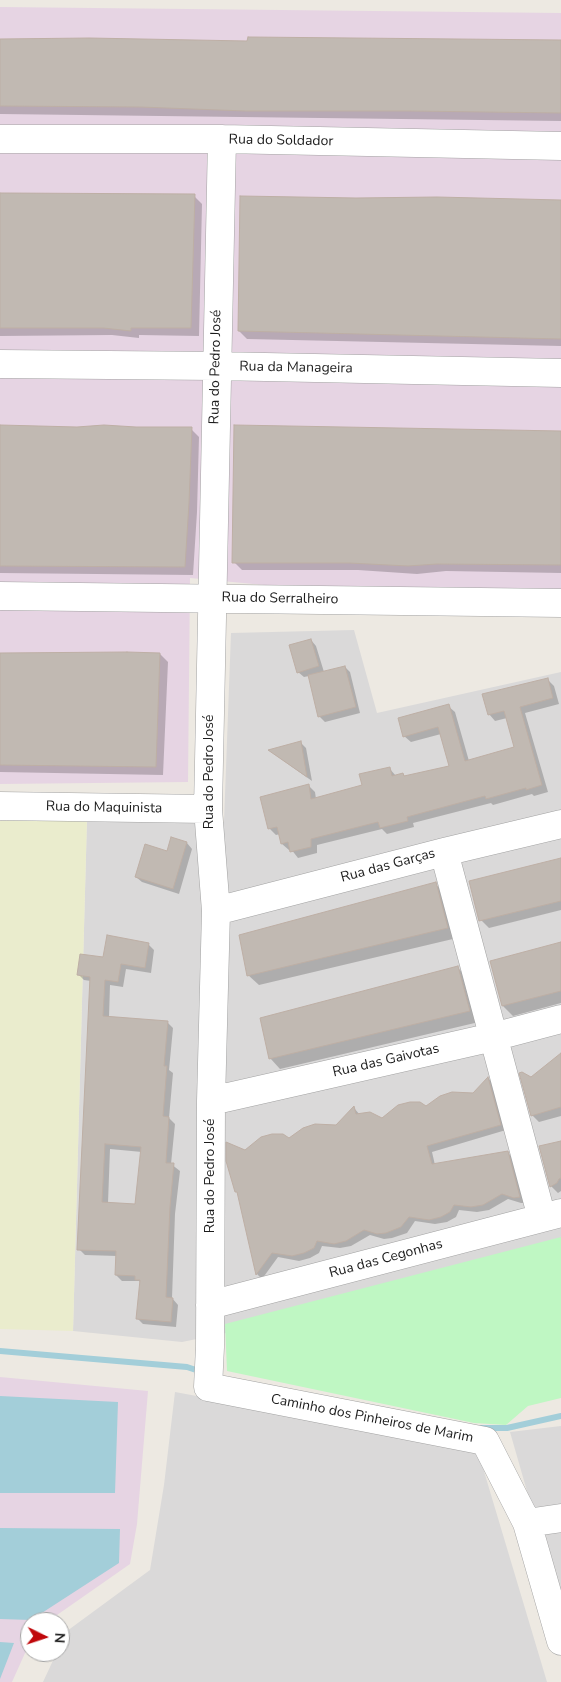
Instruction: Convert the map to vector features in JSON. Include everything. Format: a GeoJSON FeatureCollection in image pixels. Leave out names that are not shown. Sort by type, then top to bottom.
{"type":"FeatureCollection","features":[{"type":"Feature","properties":{"kind":"street","name":"Rua do Soldador"},"geometry":{"type":"LineString","coordinates":[[0,139],[222,140],[561,146]]}},
{"type":"Feature","properties":{"kind":"street","name":"Rua do Pedro José"},"geometry":{"type":"LineString","coordinates":[[217,1385],[210,1347],[211,1101],[216,911],[208,809],[222,140]]}},
{"type":"Feature","properties":{"kind":"street","name":"Rua da Manageira"},"geometry":{"type":"LineString","coordinates":[[0,364],[561,373]]}},
{"type":"Feature","properties":{"kind":"street","name":"Rua do Serralheiro"},"geometry":{"type":"LineString","coordinates":[[0,596],[561,603]]}},
{"type":"Feature","properties":{"kind":"street","name":"Rua do Maquinista"},"geometry":{"type":"LineString","coordinates":[[0,806],[208,809]]}},
{"type":"Feature","properties":{"kind":"street","name":"Rua das Garças"},"geometry":{"type":"LineString","coordinates":[[216,911],[561,824]]}},
{"type":"Feature","properties":{"kind":"street"},"geometry":{"type":"LineString","coordinates":[[444,852],[493,1037],[552,1216]]}},
{"type":"Feature","properties":{"kind":"street","name":"Rua das Gaivotas"},"geometry":{"type":"LineString","coordinates":[[211,1101],[493,1037],[561,1019]]}},
{"type":"Feature","properties":{"kind":"street","name":"Rua das Cegonhas"},"geometry":{"type":"LineString","coordinates":[[210,1305],[552,1216]]}},
{"type":"Feature","properties":{"kind":"street","name":"Caminho dos Pinheiros de Marim"},"geometry":{"type":"LineString","coordinates":[[217,1385],[485,1441],[527,1523],[561,1641]]}},
{"type":"Feature","properties":{"kind":"street"},"geometry":{"type":"LineString","coordinates":[[527,1523],[561,1518]]}},
{"type":"Feature","properties":{"kind":"shaded area"},"geometry":{"type":"Polygon","coordinates":[[[0,7],[561,13],[561,613],[190,578],[188,782],[0,784],[0,7]]]}},
{"type":"Feature","properties":{"kind":"shaded area"},"geometry":{"type":"Polygon","coordinates":[[[354,630],[377,713],[561,672],[561,1344],[231,1332],[182,1342],[73,1331],[87,818],[224,822],[231,633],[354,630]]]}},
{"type":"Feature","properties":{"kind":"shaded area"},"geometry":{"type":"Polygon","coordinates":[[[0,1377],[148,1391],[137,1524],[130,1564],[61,1612],[20,1612],[21,1662],[12,1682],[0,1682],[0,1377]]]}},
{"type":"Feature","properties":{"kind":"shaded area"},"geometry":{"type":"Polygon","coordinates":[[[175,1392],[477,1448],[547,1682],[43,1682],[52,1662],[70,1662],[70,1629],[150,1570],[164,1485],[175,1392]]]}},
{"type":"Feature","properties":{"kind":"shaded area"},"geometry":{"type":"Polygon","coordinates":[[[561,1426],[561,1592],[556,1592],[510,1432],[561,1426]]]}},
{"type":"Feature","properties":{"kind":"green space"},"geometry":{"type":"Polygon","coordinates":[[[87,818],[73,1331],[0,1329],[0,821],[87,818]]]}},
{"type":"Feature","properties":{"kind":"green space"},"geometry":{"type":"Polygon","coordinates":[[[561,1237],[561,1398],[528,1406],[506,1425],[474,1423],[227,1371],[225,1324],[561,1237]]]}},
{"type":"Feature","properties":{"kind":"water"},"geometry":{"type":"Polygon","coordinates":[[[0,1396],[118,1402],[115,1493],[0,1493],[0,1396]]]}},
{"type":"Feature","properties":{"kind":"water"},"geometry":{"type":"Polygon","coordinates":[[[0,1528],[120,1529],[119,1563],[43,1612],[20,1612],[20,1620],[0,1619],[0,1528]]]}},
{"type":"Feature","properties":{"kind":"water"},"geometry":{"type":"Polygon","coordinates":[[[0,1642],[14,1643],[0,1679],[0,1642]]]}},
{"type":"Feature","properties":{"kind":"building"},"geometry":{"type":"Polygon","coordinates":[[[248,37],[561,40],[561,113],[245,111],[140,107],[0,106],[0,39],[89,38],[247,41],[248,37]]]}},
{"type":"Feature","properties":{"kind":"building"},"geometry":{"type":"Polygon","coordinates":[[[0,193],[195,194],[191,328],[131,328],[131,331],[103,328],[0,328],[0,193]]]}},
{"type":"Feature","properties":{"kind":"building"},"geometry":{"type":"Polygon","coordinates":[[[240,196],[561,200],[561,339],[238,331],[240,196]]]}},
{"type":"Feature","properties":{"kind":"building"},"geometry":{"type":"Polygon","coordinates":[[[0,425],[192,427],[185,567],[0,566],[0,425]]]}},
{"type":"Feature","properties":{"kind":"building"},"geometry":{"type":"Polygon","coordinates":[[[234,425],[561,431],[561,565],[437,564],[408,566],[349,563],[232,563],[234,425]]]}},
{"type":"Feature","properties":{"kind":"building"},"geometry":{"type":"Polygon","coordinates":[[[311,639],[319,666],[297,673],[289,645],[311,639]]]}},
{"type":"Feature","properties":{"kind":"building"},"geometry":{"type":"Polygon","coordinates":[[[0,653],[160,653],[156,767],[0,765],[0,653]]]}},
{"type":"Feature","properties":{"kind":"building"},"geometry":{"type":"Polygon","coordinates":[[[345,666],[356,707],[318,717],[308,675],[345,666]]]}},
{"type":"Feature","properties":{"kind":"building"},"geometry":{"type":"Polygon","coordinates":[[[548,678],[553,698],[520,707],[542,785],[486,799],[485,796],[407,817],[408,821],[380,828],[378,822],[311,839],[311,847],[290,852],[288,842],[281,844],[277,827],[268,829],[260,797],[309,784],[311,799],[362,785],[359,774],[390,767],[392,776],[403,773],[404,776],[449,766],[438,727],[403,737],[398,718],[449,704],[465,761],[514,747],[504,711],[488,715],[482,694],[548,678]]]}},
{"type":"Feature","properties":{"kind":"building"},"geometry":{"type":"Polygon","coordinates":[[[301,741],[307,777],[268,750],[301,741]]]}},
{"type":"Feature","properties":{"kind":"building"},"geometry":{"type":"Polygon","coordinates":[[[171,837],[187,842],[173,889],[135,877],[145,844],[167,851],[171,837]]]}},
{"type":"Feature","properties":{"kind":"building"},"geometry":{"type":"Polygon","coordinates":[[[561,858],[561,901],[479,921],[469,881],[561,858]]]}},
{"type":"Feature","properties":{"kind":"building"},"geometry":{"type":"Polygon","coordinates":[[[436,882],[448,928],[247,976],[239,935],[436,882]]]}},
{"type":"Feature","properties":{"kind":"building"},"geometry":{"type":"Polygon","coordinates":[[[107,935],[149,943],[145,968],[121,964],[118,982],[105,980],[103,1016],[168,1021],[164,1066],[167,1066],[163,1116],[169,1117],[166,1163],[174,1163],[166,1297],[173,1298],[171,1322],[136,1319],[140,1280],[135,1280],[135,1276],[115,1275],[116,1251],[77,1250],[90,977],[77,975],[80,954],[103,957],[107,935]],[[105,1144],[102,1202],[135,1204],[141,1147],[105,1144]]]}},
{"type":"Feature","properties":{"kind":"building"},"geometry":{"type":"Polygon","coordinates":[[[561,942],[561,991],[502,1006],[490,961],[561,942]]]}},
{"type":"Feature","properties":{"kind":"building"},"geometry":{"type":"Polygon","coordinates":[[[458,966],[470,1011],[269,1059],[260,1018],[458,966]]]}},
{"type":"Feature","properties":{"kind":"building"},"geometry":{"type":"Polygon","coordinates":[[[561,1053],[561,1107],[531,1116],[519,1073],[522,1072],[531,1077],[561,1053]]]}},
{"type":"Feature","properties":{"kind":"building"},"geometry":{"type":"Polygon","coordinates":[[[488,1077],[501,1125],[427,1146],[432,1164],[508,1151],[520,1197],[514,1198],[502,1194],[483,1205],[471,1207],[454,1205],[450,1212],[441,1217],[429,1220],[409,1217],[401,1227],[386,1233],[377,1234],[364,1230],[346,1241],[334,1244],[317,1241],[314,1248],[292,1256],[272,1253],[256,1275],[237,1192],[235,1192],[226,1161],[226,1142],[245,1150],[261,1137],[283,1134],[289,1138],[303,1128],[315,1124],[336,1125],[354,1106],[356,1114],[370,1112],[382,1118],[398,1105],[420,1102],[426,1106],[440,1096],[452,1092],[473,1093],[488,1077]]]}},
{"type":"Feature","properties":{"kind":"building"},"geometry":{"type":"Polygon","coordinates":[[[561,1141],[561,1178],[550,1187],[539,1146],[561,1141]]]}},
{"type":"Feature","properties":{"kind":"waterway"},"geometry":{"type":"LineString","coordinates":[[0,1351],[187,1367],[202,1372]]}},
{"type":"Feature","properties":{"kind":"waterway"},"geometry":{"type":"LineString","coordinates":[[481,1428],[507,1428],[561,1416]]}}]}
